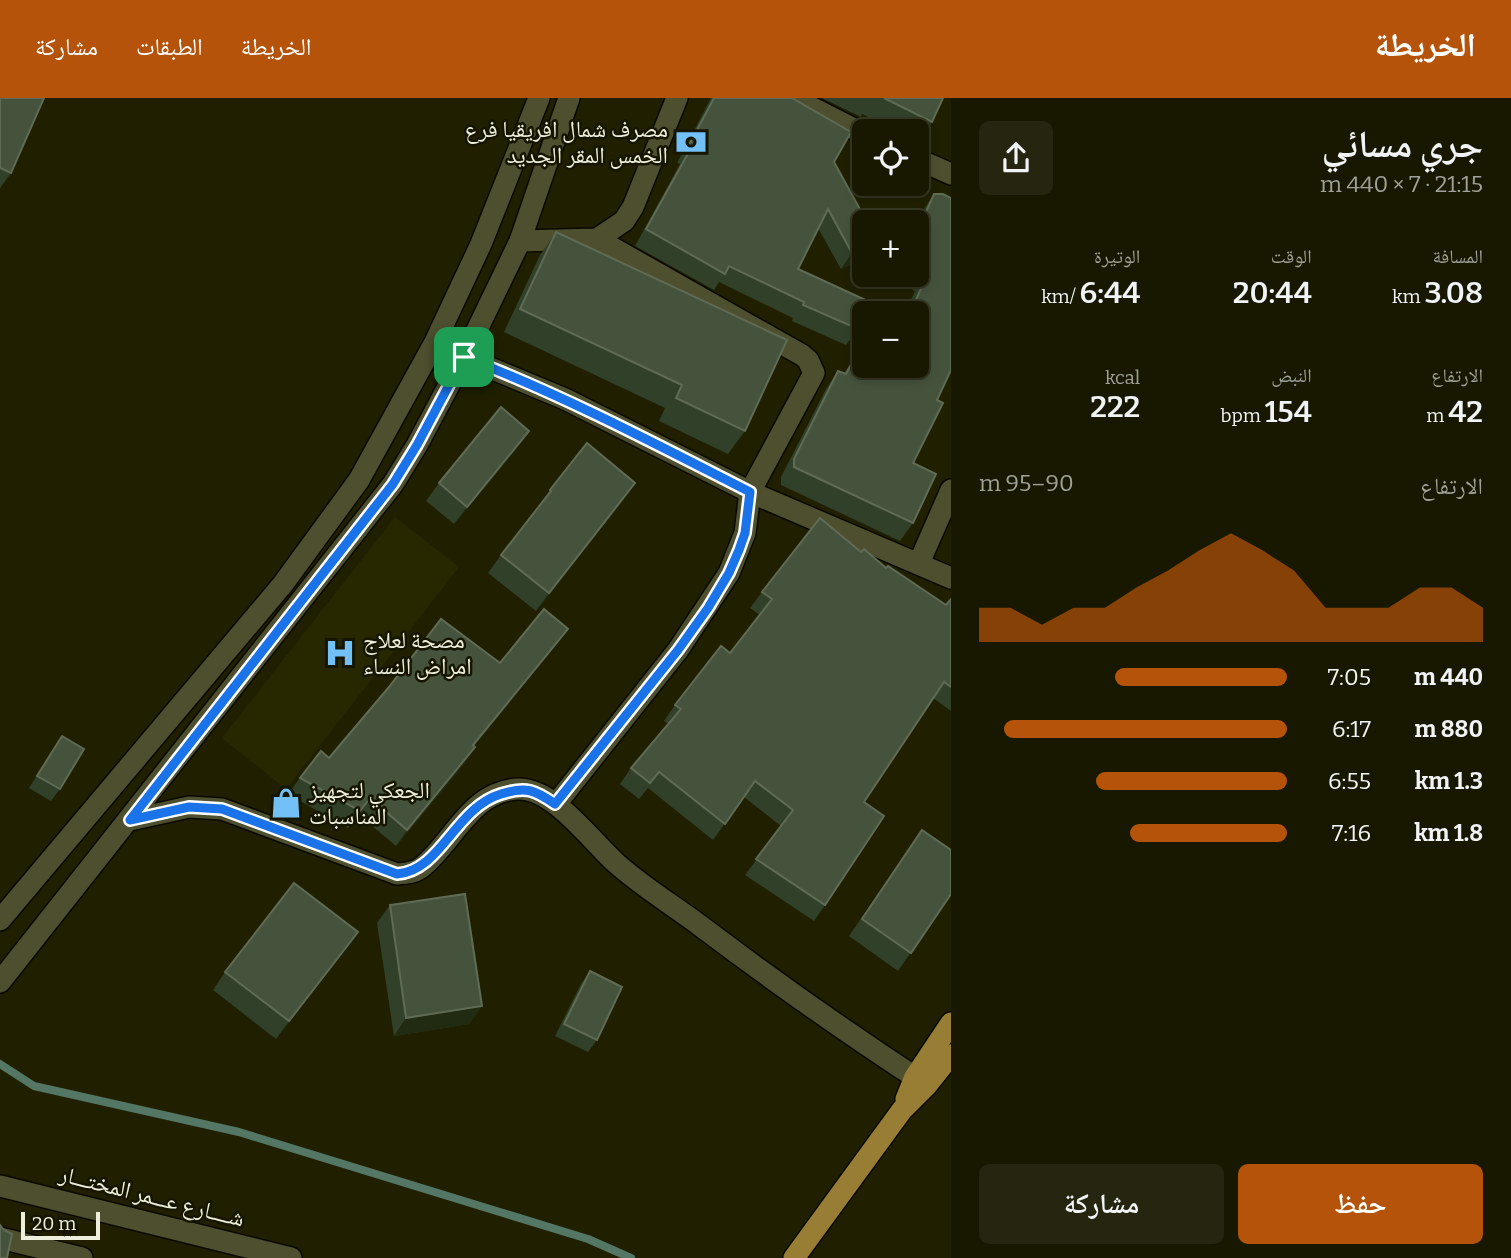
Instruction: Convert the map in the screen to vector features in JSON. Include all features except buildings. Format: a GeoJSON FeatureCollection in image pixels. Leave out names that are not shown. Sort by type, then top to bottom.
{"type":"FeatureCollection","features":[{"type":"Feature","properties":{"kind":"main road"},"geometry":{"type":"LineString","coordinates":[[793,1258],[902,1110],[921,1081],[951,1023]]}},
{"type":"Feature","properties":{"kind":"main road"},"geometry":{"type":"LineString","coordinates":[[921,1081],[951,1055]]}},
{"type":"Feature","properties":{"kind":"street"},"geometry":{"type":"LineString","coordinates":[[0,920],[283,584],[359,480],[435,342],[481,244],[539,98]]}},
{"type":"Feature","properties":{"kind":"street"},"geometry":{"type":"LineString","coordinates":[[0,982],[393,484],[464,357],[520,241],[569,98]]}},
{"type":"Feature","properties":{"kind":"street"},"geometry":{"type":"LineString","coordinates":[[597,239],[624,221],[633,207],[677,98]]}},
{"type":"Feature","properties":{"kind":"street"},"geometry":{"type":"LineString","coordinates":[[793,98],[852,128]]}},
{"type":"Feature","properties":{"kind":"street"},"geometry":{"type":"LineString","coordinates":[[929,164],[951,174]]}},
{"type":"Feature","properties":{"kind":"street"},"geometry":{"type":"LineString","coordinates":[[520,241],[597,239],[802,355],[812,366],[814,373],[750,492],[745,533],[739,550],[708,608],[678,650],[555,804]]}},
{"type":"Feature","properties":{"kind":"street"},"geometry":{"type":"LineString","coordinates":[[464,357],[565,399],[750,492],[951,578]]}},
{"type":"Feature","properties":{"kind":"street"},"geometry":{"type":"LineString","coordinates":[[919,563],[951,490]]}},
{"type":"Feature","properties":{"kind":"street"},"geometry":{"type":"LineString","coordinates":[[130,820],[189,807],[222,809],[397,874],[422,867],[472,809],[492,797],[516,789],[537,791],[555,804],[629,873],[765,974],[921,1081]]}},
{"type":"Feature","properties":{"kind":"street","name":"شــــارع عـــمر المختـــار"},"geometry":{"type":"LineString","coordinates":[[0,1185],[291,1258]]}},
{"type":"Feature","properties":{"kind":"street"},"geometry":{"type":"LineString","coordinates":[[0,1238],[82,1258]]}},
{"type":"Feature","properties":{"kind":"shaded area","name":"مصحة لعلاج امراض النساء"},"geometry":{"type":"Polygon","coordinates":[[[395,517],[459,567],[286,789],[222,738],[395,517]]]}},
{"type":"Feature","properties":{"kind":"waterway"},"geometry":{"type":"LineString","coordinates":[[0,1064],[34,1086],[239,1132],[588,1239],[631,1258]]}},
{"type":"Feature","properties":{"kind":"place","name":"مصرف شمال افريقيا فرع الخمس المقر الجديد"},"geometry":{"type":"Point","coordinates":[691,142]}},
{"type":"Feature","properties":{"kind":"place","name":"مصحة لعلاج امراض النساء"},"geometry":{"type":"Point","coordinates":[340,653]}},
{"type":"Feature","properties":{"kind":"place","name":"الجعكي لتجهيز المناسبات"},"geometry":{"type":"Point","coordinates":[286,803]}},
{"type":"Feature","properties":{"kind":"route"},"geometry":{"type":"LineString","coordinates":[[464,357],[565,399],[750,492],[745,533],[729,573],[678,650],[555,804],[537,791],[516,789],[492,797],[472,809],[422,867],[408,873],[397,874],[222,809],[189,807],[130,820],[393,484],[464,357]]}}]}
